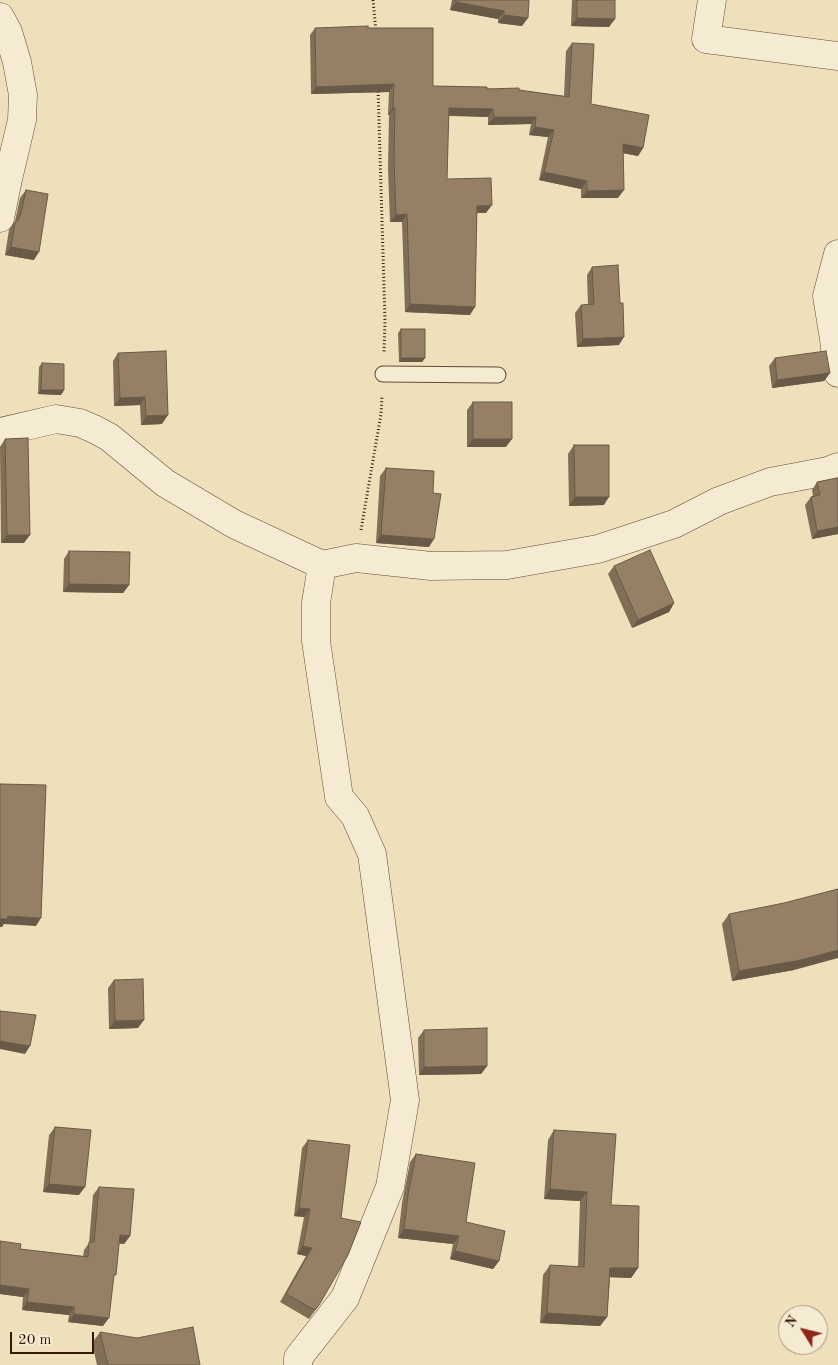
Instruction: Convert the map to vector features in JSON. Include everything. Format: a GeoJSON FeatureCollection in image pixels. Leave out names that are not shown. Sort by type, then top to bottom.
{"type":"FeatureCollection","features":[{"type":"Feature","properties":{"kind":"street"},"geometry":{"type":"LineString","coordinates":[[712,0],[706,39],[838,56]]}},
{"type":"Feature","properties":{"kind":"street"},"geometry":{"type":"LineString","coordinates":[[0,17],[8,32],[17,62],[23,96],[22,120],[0,218]]}},
{"type":"Feature","properties":{"kind":"street"},"geometry":{"type":"LineString","coordinates":[[838,254],[827,296],[838,373]]}},
{"type":"Feature","properties":{"kind":"street"},"geometry":{"type":"LineString","coordinates":[[0,432],[56,419],[80,422],[109,437],[165,483],[225,519],[322,565],[356,558],[431,566],[507,565],[598,549],[674,524],[719,501],[770,482],[828,471],[838,467]]}},
{"type":"Feature","properties":{"kind":"street"},"geometry":{"type":"LineString","coordinates":[[301,1363],[345,1298],[390,1187],[404,1100],[372,854],[355,816],[339,797],[316,641],[316,603],[322,565]]}},
{"type":"Feature","properties":{"kind":"lane"},"geometry":{"type":"LineString","coordinates":[[383,374],[498,375]]}},
{"type":"Feature","properties":{"kind":"path"},"geometry":{"type":"LineString","coordinates":[[373,0],[376,39]]}},
{"type":"Feature","properties":{"kind":"path"},"geometry":{"type":"LineString","coordinates":[[356,558],[381,414],[383,374],[385,320],[378,87]]}},
{"type":"Feature","properties":{"kind":"building"},"geometry":{"type":"Polygon","coordinates":[[[456,0],[529,0],[528,18],[504,15],[504,11],[456,2],[456,0]]]}},
{"type":"Feature","properties":{"kind":"building"},"geometry":{"type":"Polygon","coordinates":[[[577,0],[615,0],[615,19],[577,18],[577,0]]]}},
{"type":"Feature","properties":{"kind":"building"},"geometry":{"type":"Polygon","coordinates":[[[368,26],[368,28],[433,28],[433,86],[487,87],[487,89],[519,88],[519,90],[569,97],[572,43],[594,44],[591,104],[649,115],[643,148],[623,144],[624,190],[587,191],[587,181],[544,172],[554,130],[535,127],[536,117],[494,117],[493,109],[449,108],[447,179],[491,178],[492,205],[477,206],[475,307],[410,304],[407,214],[396,215],[394,84],[316,87],[315,28],[368,26]]]}},
{"type":"Feature","properties":{"kind":"building"},"geometry":{"type":"Polygon","coordinates":[[[26,190],[48,194],[39,252],[11,247],[15,222],[21,213],[26,190]]]}},
{"type":"Feature","properties":{"kind":"building"},"geometry":{"type":"Polygon","coordinates":[[[618,265],[620,303],[623,303],[624,337],[583,339],[581,305],[594,304],[592,267],[618,265]]]}},
{"type":"Feature","properties":{"kind":"building"},"geometry":{"type":"Polygon","coordinates":[[[401,329],[425,329],[425,358],[401,358],[401,329]]]}},
{"type":"Feature","properties":{"kind":"building"},"geometry":{"type":"Polygon","coordinates":[[[166,351],[168,415],[146,416],[145,397],[120,398],[118,353],[166,351]]]}},
{"type":"Feature","properties":{"kind":"building"},"geometry":{"type":"Polygon","coordinates":[[[826,351],[830,373],[777,380],[775,358],[826,351]]]}},
{"type":"Feature","properties":{"kind":"building"},"geometry":{"type":"Polygon","coordinates":[[[42,363],[64,364],[64,390],[41,390],[42,363]]]}},
{"type":"Feature","properties":{"kind":"building"},"geometry":{"type":"Polygon","coordinates":[[[473,402],[512,402],[512,439],[473,439],[473,402]]]}},
{"type":"Feature","properties":{"kind":"building"},"geometry":{"type":"Polygon","coordinates":[[[28,438],[30,535],[7,535],[5,439],[28,438]]]}},
{"type":"Feature","properties":{"kind":"building"},"geometry":{"type":"Polygon","coordinates":[[[574,445],[609,445],[609,497],[575,497],[574,445]]]}},
{"type":"Feature","properties":{"kind":"building"},"geometry":{"type":"Polygon","coordinates":[[[386,468],[434,471],[433,493],[441,494],[434,539],[381,535],[386,468]]]}},
{"type":"Feature","properties":{"kind":"building"},"geometry":{"type":"Polygon","coordinates":[[[838,478],[838,527],[817,531],[811,497],[820,495],[817,482],[838,478]]]}},
{"type":"Feature","properties":{"kind":"building"},"geometry":{"type":"Polygon","coordinates":[[[650,550],[674,603],[638,620],[614,566],[650,550]]]}},
{"type":"Feature","properties":{"kind":"building"},"geometry":{"type":"Polygon","coordinates":[[[69,551],[130,552],[129,585],[69,584],[69,551]]]}},
{"type":"Feature","properties":{"kind":"building"},"geometry":{"type":"Polygon","coordinates":[[[0,784],[46,785],[41,918],[8,916],[7,919],[0,919],[0,784]]]}},
{"type":"Feature","properties":{"kind":"building"},"geometry":{"type":"Polygon","coordinates":[[[838,889],[838,950],[801,960],[739,971],[729,914],[784,903],[838,889]]]}},
{"type":"Feature","properties":{"kind":"building"},"geometry":{"type":"Polygon","coordinates":[[[143,979],[144,1020],[115,1021],[114,980],[143,979]]]}},
{"type":"Feature","properties":{"kind":"building"},"geometry":{"type":"Polygon","coordinates":[[[0,1011],[36,1015],[30,1046],[0,1041],[0,1011]]]}},
{"type":"Feature","properties":{"kind":"building"},"geometry":{"type":"Polygon","coordinates":[[[487,1028],[487,1066],[424,1067],[424,1030],[487,1028]]]}},
{"type":"Feature","properties":{"kind":"building"},"geometry":{"type":"Polygon","coordinates":[[[55,1127],[91,1130],[85,1187],[49,1184],[55,1127]]]}},
{"type":"Feature","properties":{"kind":"building"},"geometry":{"type":"Polygon","coordinates":[[[554,1130],[616,1134],[611,1205],[639,1206],[638,1268],[610,1268],[607,1317],[547,1313],[550,1265],[584,1267],[587,1192],[550,1189],[554,1130]]]}},
{"type":"Feature","properties":{"kind":"building"},"geometry":{"type":"Polygon","coordinates":[[[308,1140],[350,1145],[341,1218],[361,1222],[348,1255],[315,1310],[286,1294],[312,1248],[303,1246],[310,1209],[299,1208],[308,1140]]]}},
{"type":"Feature","properties":{"kind":"building"},"geometry":{"type":"Polygon","coordinates":[[[416,1154],[475,1163],[466,1222],[505,1231],[499,1261],[455,1251],[459,1236],[404,1229],[416,1154]]]}},
{"type":"Feature","properties":{"kind":"building"},"geometry":{"type":"Polygon","coordinates":[[[99,1187],[134,1189],[130,1236],[120,1235],[109,1318],[74,1314],[74,1307],[27,1302],[29,1289],[0,1285],[0,1241],[21,1244],[20,1249],[88,1257],[89,1242],[94,1242],[99,1187]]]}},
{"type":"Feature","properties":{"kind":"building"},"geometry":{"type":"Polygon","coordinates":[[[193,1327],[200,1365],[108,1365],[100,1332],[137,1338],[193,1327]]]}}]}
